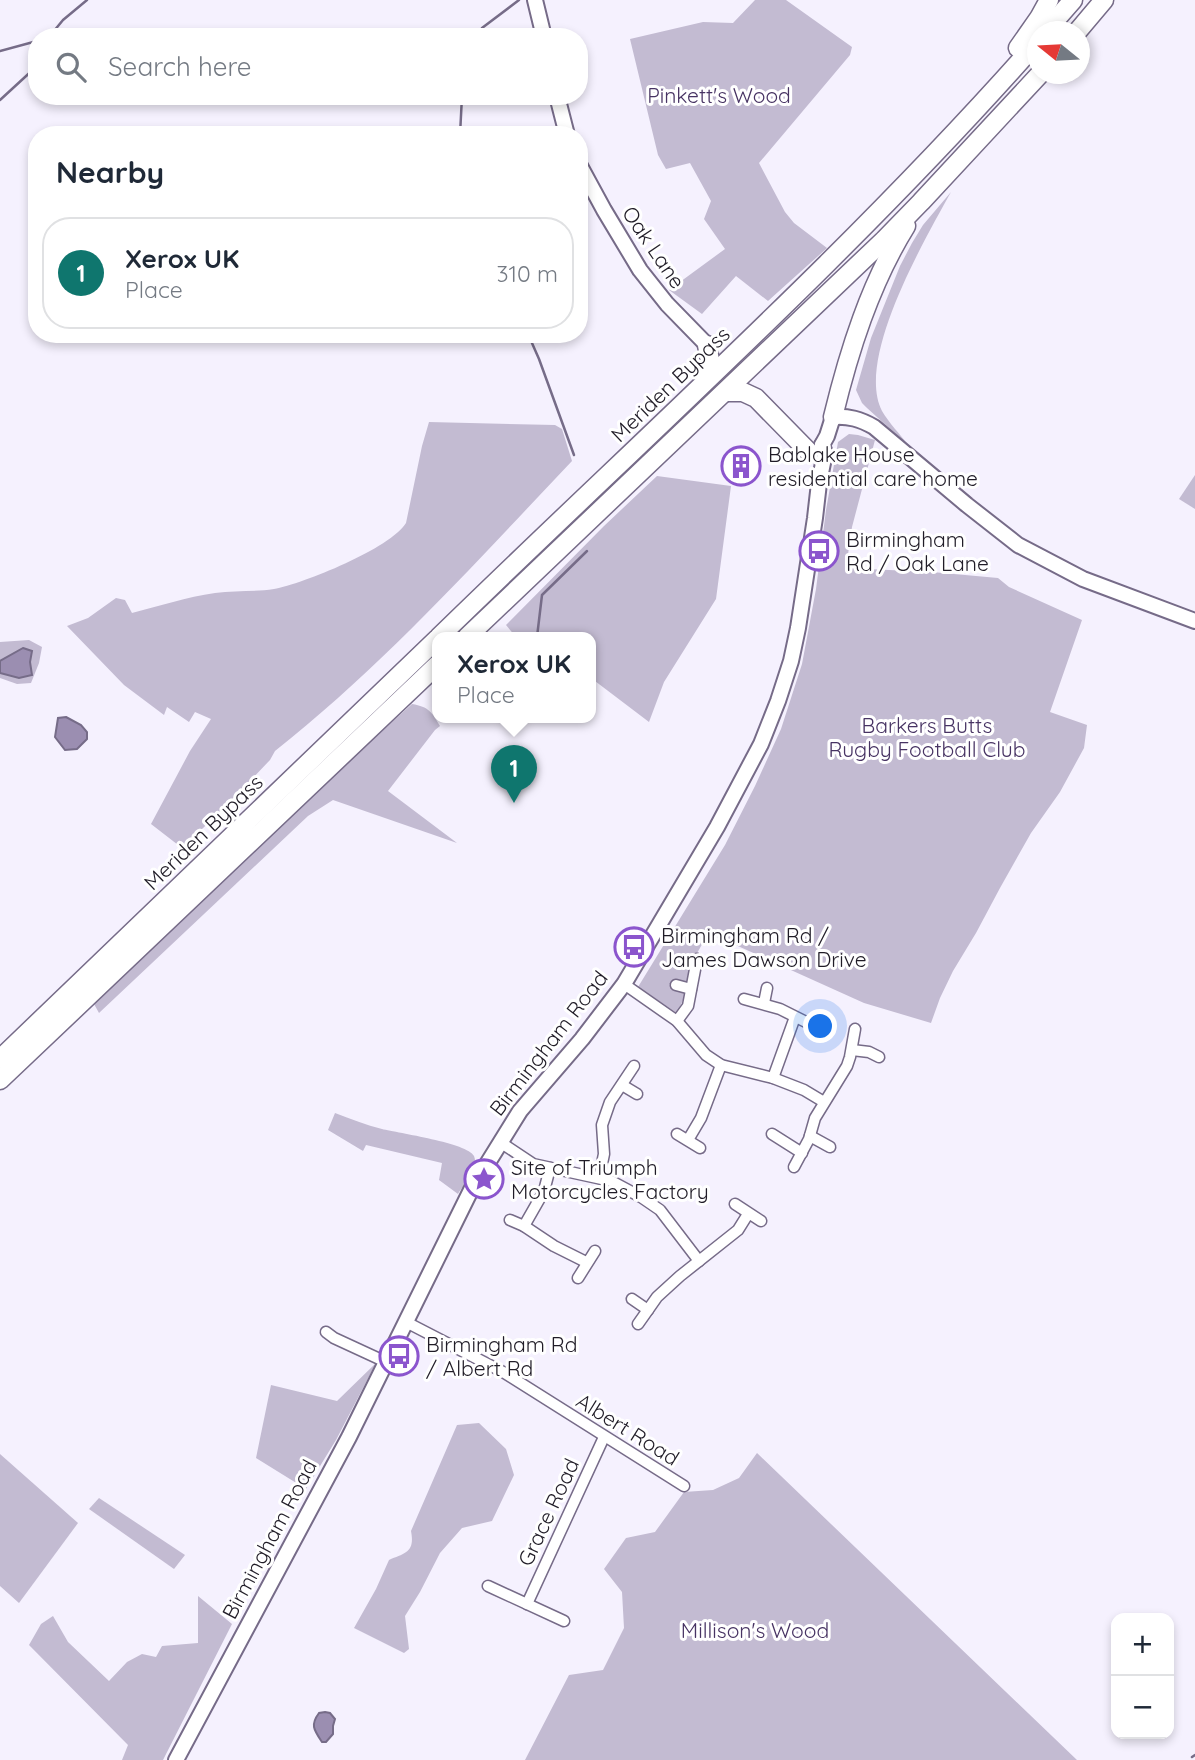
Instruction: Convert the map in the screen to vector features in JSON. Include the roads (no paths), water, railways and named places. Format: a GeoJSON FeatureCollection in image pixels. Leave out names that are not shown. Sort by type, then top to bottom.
{"type":"FeatureCollection","features":[{"type":"Feature","properties":{"kind":"highway"},"geometry":{"type":"LineString","coordinates":[[943,145],[1031,30],[1049,0]]}},
{"type":"Feature","properties":{"kind":"highway"},"geometry":{"type":"LineString","coordinates":[[1055,21],[1073,0]]}},
{"type":"Feature","properties":{"kind":"highway"},"geometry":{"type":"LineString","coordinates":[[1086,21],[1104,0]]}},
{"type":"Feature","properties":{"kind":"highway"},"geometry":{"type":"LineString","coordinates":[[943,145],[1027,53]]}},
{"type":"Feature","properties":{"kind":"highway"},"geometry":{"type":"LineString","coordinates":[[833,417],[854,341],[874,288],[902,233],[921,202],[1031,84]]}},
{"type":"Feature","properties":{"kind":"highway","name":"Meriden Bypass"},"geometry":{"type":"LineString","coordinates":[[444,632],[853,238],[943,145]]}},
{"type":"Feature","properties":{"kind":"highway","name":"Meriden Bypass"},"geometry":{"type":"LineString","coordinates":[[472,632],[726,392],[921,202]]}},
{"type":"Feature","properties":{"kind":"highway"},"geometry":{"type":"LineString","coordinates":[[707,345],[737,350]]}},
{"type":"Feature","properties":{"kind":"highway"},"geometry":{"type":"LineString","coordinates":[[705,381],[711,366],[707,345]]}},
{"type":"Feature","properties":{"kind":"highway"},"geometry":{"type":"LineString","coordinates":[[726,392],[743,392],[756,398],[817,453]]}},
{"type":"Feature","properties":{"kind":"highway","name":"Meriden Bypass"},"geometry":{"type":"LineString","coordinates":[[0,1059],[432,644]]}},
{"type":"Feature","properties":{"kind":"highway","name":"Meriden Bypass"},"geometry":{"type":"LineString","coordinates":[[0,1080],[432,670]]}},
{"type":"Feature","properties":{"kind":"main road"},"geometry":{"type":"LineString","coordinates":[[535,0],[542,28]]}},
{"type":"Feature","properties":{"kind":"main road"},"geometry":{"type":"LineString","coordinates":[[559,105],[565,126]]}},
{"type":"Feature","properties":{"kind":"main road","name":"Oak Lane"},"geometry":{"type":"LineString","coordinates":[[588,181],[640,270],[667,304],[707,345]]}},
{"type":"Feature","properties":{"kind":"main road"},"geometry":{"type":"LineString","coordinates":[[833,417],[847,416],[874,427],[1018,545],[1083,579],[1195,621]]}},
{"type":"Feature","properties":{"kind":"main road","name":"Birmingham Road"},"geometry":{"type":"LineString","coordinates":[[176,1760],[349,1437],[459,1214],[500,1142],[520,1111],[582,1039],[624,984],[740,786],[761,744],[791,661],[815,518],[819,483],[817,453],[827,436],[833,417]]}},
{"type":"Feature","properties":{"kind":"street"},"geometry":{"type":"LineString","coordinates":[[677,1021],[688,1006],[697,959]]}},
{"type":"Feature","properties":{"kind":"street"},"geometry":{"type":"LineString","coordinates":[[624,984],[677,1021],[706,1055],[721,1065],[773,1078],[804,1090],[824,1102]]}},
{"type":"Feature","properties":{"kind":"street"},"geometry":{"type":"LineString","coordinates":[[676,985],[691,989]]}},
{"type":"Feature","properties":{"kind":"street"},"geometry":{"type":"LineString","coordinates":[[764,1003],[767,988]]}},
{"type":"Feature","properties":{"kind":"street"},"geometry":{"type":"LineString","coordinates":[[744,999],[764,1003],[808,1023]]}},
{"type":"Feature","properties":{"kind":"street"},"geometry":{"type":"LineString","coordinates":[[773,1078],[795,1017]]}},
{"type":"Feature","properties":{"kind":"street"},"geometry":{"type":"LineString","coordinates":[[794,1167],[810,1136],[815,1118],[847,1066],[855,1029]]}},
{"type":"Feature","properties":{"kind":"street"},"geometry":{"type":"LineString","coordinates":[[852,1049],[879,1057]]}},
{"type":"Feature","properties":{"kind":"street"},"geometry":{"type":"LineString","coordinates":[[688,1140],[701,1118],[721,1065]]}},
{"type":"Feature","properties":{"kind":"street"},"geometry":{"type":"LineString","coordinates":[[599,1178],[604,1154],[602,1125],[610,1102],[634,1066]]}},
{"type":"Feature","properties":{"kind":"street"},"geometry":{"type":"LineString","coordinates":[[621,1085],[637,1094]]}},
{"type":"Feature","properties":{"kind":"street"},"geometry":{"type":"LineString","coordinates":[[677,1134],[700,1148]]}},
{"type":"Feature","properties":{"kind":"street"},"geometry":{"type":"LineString","coordinates":[[772,1134],[802,1153]]}},
{"type":"Feature","properties":{"kind":"street"},"geometry":{"type":"LineString","coordinates":[[810,1136],[830,1147]]}},
{"type":"Feature","properties":{"kind":"street"},"geometry":{"type":"LineString","coordinates":[[500,1142],[533,1164],[611,1181],[641,1196],[660,1210],[699,1261]]}},
{"type":"Feature","properties":{"kind":"street"},"geometry":{"type":"LineString","coordinates":[[524,1226],[544,1191],[550,1168]]}},
{"type":"Feature","properties":{"kind":"street"},"geometry":{"type":"LineString","coordinates":[[735,1205],[761,1222]]}},
{"type":"Feature","properties":{"kind":"street"},"geometry":{"type":"LineString","coordinates":[[638,1324],[657,1297],[738,1230],[748,1214]]}},
{"type":"Feature","properties":{"kind":"street"},"geometry":{"type":"LineString","coordinates":[[510,1220],[586,1262]]}},
{"type":"Feature","properties":{"kind":"street"},"geometry":{"type":"LineString","coordinates":[[578,1278],[594,1251]]}},
{"type":"Feature","properties":{"kind":"street"},"geometry":{"type":"LineString","coordinates":[[632,1299],[648,1310]]}},
{"type":"Feature","properties":{"kind":"street","name":"Albert Road"},"geometry":{"type":"LineString","coordinates":[[406,1322],[503,1373],[684,1486]]}},
{"type":"Feature","properties":{"kind":"street"},"geometry":{"type":"LineString","coordinates":[[326,1332],[386,1362]]}},
{"type":"Feature","properties":{"kind":"street","name":"Grace Road"},"geometry":{"type":"LineString","coordinates":[[527,1604],[604,1437]]}},
{"type":"Feature","properties":{"kind":"street"},"geometry":{"type":"LineString","coordinates":[[488,1586],[564,1621]]}},
{"type":"Feature","properties":{"kind":"waterway"},"geometry":{"type":"LineString","coordinates":[[56,28],[87,0]]}},
{"type":"Feature","properties":{"kind":"waterway"},"geometry":{"type":"LineString","coordinates":[[482,28],[519,0]]}},
{"type":"Feature","properties":{"kind":"waterway"},"geometry":{"type":"LineString","coordinates":[[0,51],[28,43]]}},
{"type":"Feature","properties":{"kind":"waterway"},"geometry":{"type":"LineString","coordinates":[[0,100],[28,74]]}},
{"type":"Feature","properties":{"kind":"waterway"},"geometry":{"type":"LineString","coordinates":[[460,126],[462,105]]}},
{"type":"Feature","properties":{"kind":"waterway"},"geometry":{"type":"LineString","coordinates":[[532,343],[574,455]]}},
{"type":"Feature","properties":{"kind":"waterway"},"geometry":{"type":"LineString","coordinates":[[538,632],[542,595],[587,551]]}},
{"type":"Feature","properties":{"kind":"place","name":"Bablake House residential care home"},"geometry":{"type":"Point","coordinates":[741,466]}},
{"type":"Feature","properties":{"kind":"place","name":"Birmingham Rd / Oak Lane"},"geometry":{"type":"Point","coordinates":[819,551]}},
{"type":"Feature","properties":{"kind":"place","name":"Xerox UK"},"geometry":{"type":"Point","coordinates":[514,803]}},
{"type":"Feature","properties":{"kind":"place","name":"Birmingham Rd / James Dawson Drive"},"geometry":{"type":"Point","coordinates":[634,947]}},
{"type":"Feature","properties":{"kind":"place","name":"Site of Triumph Motorcycles Factory"},"geometry":{"type":"Point","coordinates":[484,1179]}},
{"type":"Feature","properties":{"kind":"place","name":"Birmingham Rd / Albert Rd"},"geometry":{"type":"Point","coordinates":[399,1356]}},
{"type":"Feature","properties":{"kind":"park label","name":"Pinkett's Wood"},"geometry":{"type":"Point","coordinates":[719,95]}},
{"type":"Feature","properties":{"kind":"park label","name":"Barkers Butts Rugby Football Club"},"geometry":{"type":"Point","coordinates":[927,737]}},
{"type":"Feature","properties":{"kind":"park label","name":"Millison's Wood"},"geometry":{"type":"Point","coordinates":[755,1630]}}]}
